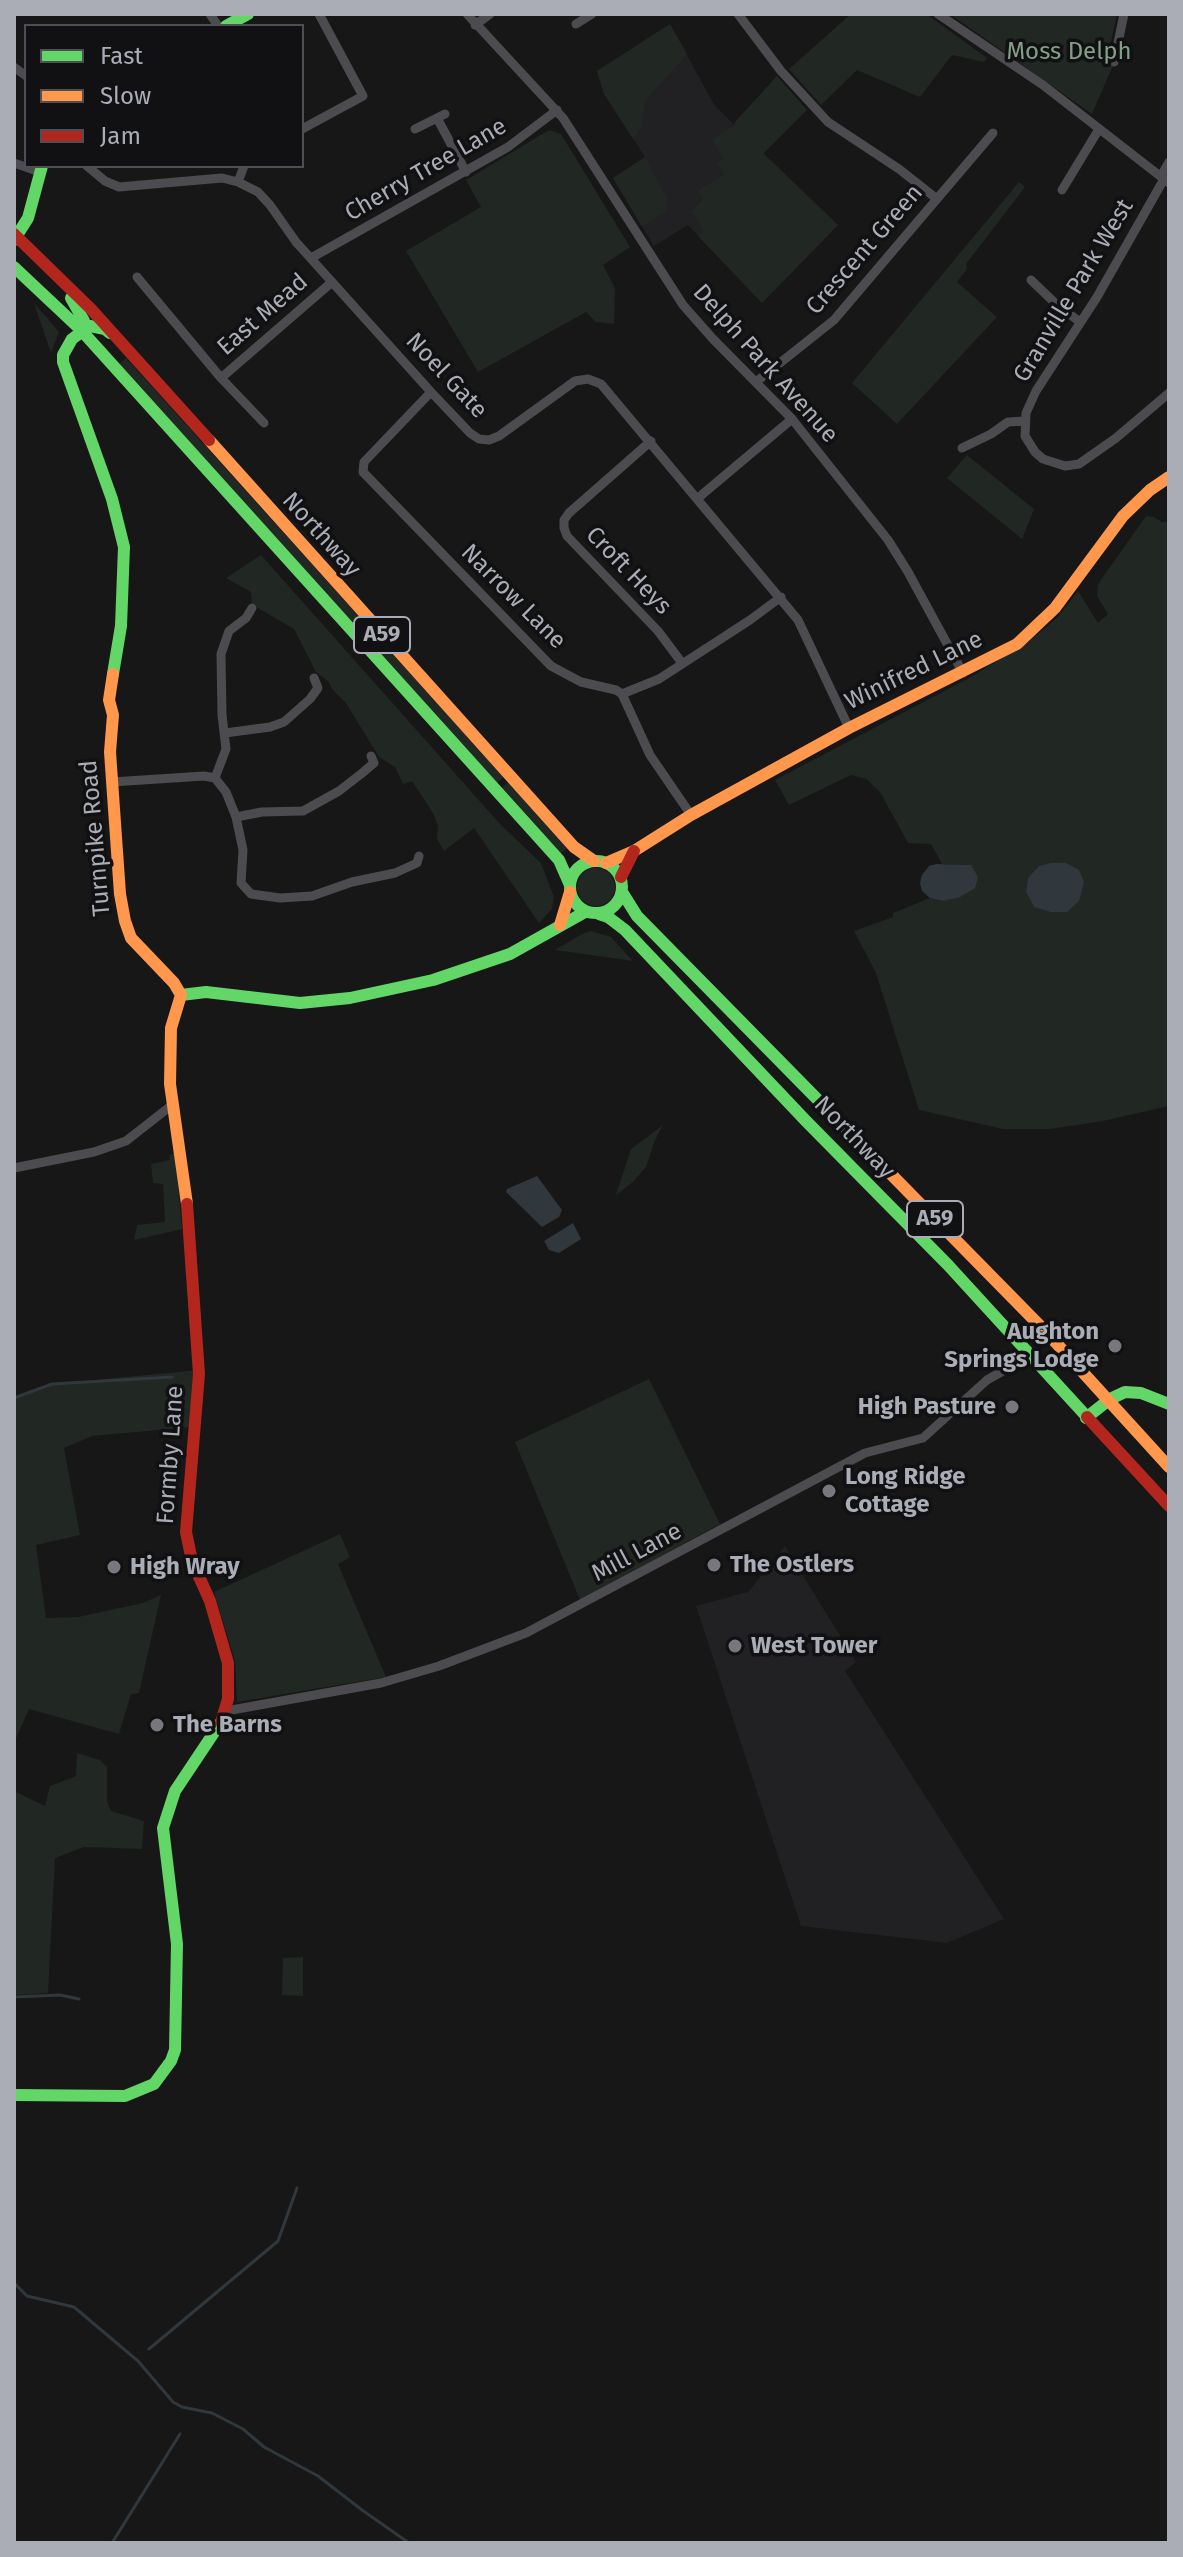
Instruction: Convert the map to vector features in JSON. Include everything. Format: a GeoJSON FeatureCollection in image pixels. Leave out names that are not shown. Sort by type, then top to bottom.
{"type":"FeatureCollection","features":[{"type":"Feature","properties":{"kind":"main road"},"geometry":{"type":"LineString","coordinates":[[230,24],[248,14]]}},
{"type":"Feature","properties":{"kind":"main road"},"geometry":{"type":"LineString","coordinates":[[15,237],[28,218],[41,169]]}},
{"type":"Feature","properties":{"kind":"main road","name":"Northway"},"geometry":{"type":"LineString","coordinates":[[15,237],[120,341],[574,847],[600,862]]}},
{"type":"Feature","properties":{"kind":"main road"},"geometry":{"type":"LineString","coordinates":[[45,264],[78,306],[84,321],[81,330]]}},
{"type":"Feature","properties":{"kind":"main road","name":"Northway"},"geometry":{"type":"LineString","coordinates":[[14,267],[81,330],[132,391],[559,860],[570,888]]}},
{"type":"Feature","properties":{"kind":"main road"},"geometry":{"type":"LineString","coordinates":[[81,330],[90,326],[105,329],[120,341]]}},
{"type":"Feature","properties":{"kind":"main road","name":"Turnpike Road"},"geometry":{"type":"LineString","coordinates":[[81,330],[65,347],[63,362],[121,528],[125,568],[121,626],[109,700],[113,715],[110,738],[116,858],[125,921],[137,946],[174,983],[181,995]]}},
{"type":"Feature","properties":{"kind":"main road","name":"Winifred Lane"},"geometry":{"type":"LineString","coordinates":[[600,862],[634,851],[691,815],[849,728],[1017,644],[1066,595],[1123,516],[1169,477]]}},
{"type":"Feature","properties":{"kind":"main road"},"geometry":{"type":"LineString","coordinates":[[599,914],[614,907],[622,892],[621,877],[634,851]]}},
{"type":"Feature","properties":{"kind":"main road"},"geometry":{"type":"LineString","coordinates":[[560,925],[577,868],[600,862]]}},
{"type":"Feature","properties":{"kind":"main road","name":"A59"},"geometry":{"type":"LineString","coordinates":[[600,862],[621,877]]}},
{"type":"Feature","properties":{"kind":"main road","name":"A59"},"geometry":{"type":"LineString","coordinates":[[570,888],[578,907],[585,912],[599,914]]}},
{"type":"Feature","properties":{"kind":"main road","name":"Northway"},"geometry":{"type":"LineString","coordinates":[[622,892],[637,916],[1048,1334],[1169,1467]]}},
{"type":"Feature","properties":{"kind":"main road"},"geometry":{"type":"LineString","coordinates":[[181,995],[206,992],[300,1003],[350,998],[433,980],[510,954],[585,912]]}},
{"type":"Feature","properties":{"kind":"main road","name":"Northway"},"geometry":{"type":"LineString","coordinates":[[599,914],[625,930],[948,1265],[1169,1506]]}},
{"type":"Feature","properties":{"kind":"main road","name":"Formby Lane"},"geometry":{"type":"LineString","coordinates":[[181,995],[171,1028],[172,1105],[187,1197],[199,1374],[186,1532],[192,1561],[223,1641],[229,1681],[226,1711]]}},
{"type":"Feature","properties":{"kind":"main road"},"geometry":{"type":"LineString","coordinates":[[1028,1352],[1048,1334]]}},
{"type":"Feature","properties":{"kind":"main road"},"geometry":{"type":"LineString","coordinates":[[1086,1418],[1110,1399],[1125,1392],[1141,1393],[1169,1404]]}},
{"type":"Feature","properties":{"kind":"main road"},"geometry":{"type":"LineString","coordinates":[[14,2095],[125,2096],[154,2084],[171,2061],[175,2050],[177,1944],[163,1828],[175,1791],[226,1711]]}},
{"type":"Feature","properties":{"kind":"street"},"geometry":{"type":"LineString","coordinates":[[304,128],[363,96],[319,14]]}},
{"type":"Feature","properties":{"kind":"street","name":"Delph Park Avenue"},"geometry":{"type":"LineString","coordinates":[[467,14],[557,110],[683,305],[792,419],[888,540],[963,673]]}},
{"type":"Feature","properties":{"kind":"street"},"geometry":{"type":"LineString","coordinates":[[475,25],[490,14]]}},
{"type":"Feature","properties":{"kind":"street"},"geometry":{"type":"LineString","coordinates":[[576,24],[592,14]]}},
{"type":"Feature","properties":{"kind":"street"},"geometry":{"type":"LineString","coordinates":[[738,14],[781,71],[828,122],[899,169],[937,199]]}},
{"type":"Feature","properties":{"kind":"street"},"geometry":{"type":"LineString","coordinates":[[938,14],[1043,85],[1164,180]]}},
{"type":"Feature","properties":{"kind":"street"},"geometry":{"type":"LineString","coordinates":[[1114,62],[1124,14]]}},
{"type":"Feature","properties":{"kind":"street","name":"Cherry Tree Lane"},"geometry":{"type":"LineString","coordinates":[[311,258],[466,172],[522,138],[557,110]]}},
{"type":"Feature","properties":{"kind":"street"},"geometry":{"type":"LineString","coordinates":[[415,129],[441,116],[466,172]]}},
{"type":"Feature","properties":{"kind":"street"},"geometry":{"type":"LineString","coordinates":[[1062,190],[1099,129]]}},
{"type":"Feature","properties":{"kind":"street","name":"Crescent Green"},"geometry":{"type":"LineString","coordinates":[[756,382],[834,320],[993,133]]}},
{"type":"Feature","properties":{"kind":"street","name":"Granville Park West"},"geometry":{"type":"LineString","coordinates":[[1169,162],[1164,180],[1097,297],[1036,391],[1025,421],[1025,436],[1035,452],[1051,463],[1072,466],[1086,461],[1169,393]]}},
{"type":"Feature","properties":{"kind":"street"},"geometry":{"type":"LineString","coordinates":[[89,168],[105,181],[119,187],[211,178],[238,182],[243,168]]}},
{"type":"Feature","properties":{"kind":"street","name":"Noel Gate"},"geometry":{"type":"LineString","coordinates":[[238,182],[264,198],[287,231],[332,282],[431,392],[479,439],[489,440],[499,436],[569,384],[588,379],[606,388],[798,620],[849,728]]}},
{"type":"Feature","properties":{"kind":"street"},"geometry":{"type":"LineString","coordinates":[[1031,280],[1080,322]]}},
{"type":"Feature","properties":{"kind":"street","name":"East Mead"},"geometry":{"type":"LineString","coordinates":[[221,378],[332,282]]}},
{"type":"Feature","properties":{"kind":"street","name":"East Mead"},"geometry":{"type":"LineString","coordinates":[[138,284],[264,423]]}},
{"type":"Feature","properties":{"kind":"street"},"geometry":{"type":"LineString","coordinates":[[350,475],[362,470],[364,462],[431,392]]}},
{"type":"Feature","properties":{"kind":"street"},"geometry":{"type":"LineString","coordinates":[[698,498],[792,419]]}},
{"type":"Feature","properties":{"kind":"street"},"geometry":{"type":"LineString","coordinates":[[962,448],[1008,422],[1025,421]]}},
{"type":"Feature","properties":{"kind":"street","name":"Croft Heys"},"geometry":{"type":"LineString","coordinates":[[651,441],[569,513],[564,528],[567,536],[658,631],[682,663]]}},
{"type":"Feature","properties":{"kind":"street","name":"Narrow Lane"},"geometry":{"type":"LineString","coordinates":[[362,470],[551,666],[581,682],[622,694]]}},
{"type":"Feature","properties":{"kind":"street"},"geometry":{"type":"LineString","coordinates":[[691,815],[650,755],[622,694],[659,679],[781,597]]}},
{"type":"Feature","properties":{"kind":"street"},"geometry":{"type":"LineString","coordinates":[[215,778],[225,754],[221,654],[229,631],[250,621],[252,608]]}},
{"type":"Feature","properties":{"kind":"street"},"geometry":{"type":"LineString","coordinates":[[225,733],[284,722],[299,712],[322,688],[314,678]]}},
{"type":"Feature","properties":{"kind":"street"},"geometry":{"type":"LineString","coordinates":[[236,817],[262,812],[303,811],[339,791],[376,762]]}},
{"type":"Feature","properties":{"kind":"street"},"geometry":{"type":"LineString","coordinates":[[112,782],[215,778],[226,792],[236,817],[243,850],[241,879],[251,894],[280,898],[312,896],[420,863]]}},
{"type":"Feature","properties":{"kind":"street"},"geometry":{"type":"LineString","coordinates":[[14,1168],[94,1152],[126,1141],[172,1105]]}},
{"type":"Feature","properties":{"kind":"street","name":"Mill Lane"},"geometry":{"type":"LineString","coordinates":[[226,1711],[381,1683],[439,1666],[526,1633],[865,1453],[923,1438],[987,1380],[1024,1359],[1028,1352]]}},
{"type":"Feature","properties":{"kind":"shaded area"},"geometry":{"type":"Polygon","coordinates":[[[670,24],[715,106],[838,225],[762,303],[688,225],[654,246],[613,178],[645,157],[604,94],[597,71],[670,24]]]}},
{"type":"Feature","properties":{"kind":"shaded area"},"geometry":{"type":"Polygon","coordinates":[[[1066,863],[1079,870],[1084,882],[1079,901],[1067,912],[1050,912],[1034,907],[1026,892],[1028,878],[1039,866],[1066,863]]]}},
{"type":"Feature","properties":{"kind":"shaded area"},"geometry":{"type":"Polygon","coordinates":[[[971,865],[978,877],[975,888],[960,897],[943,901],[930,898],[922,891],[920,883],[929,866],[971,865]]]}},
{"type":"Feature","properties":{"kind":"shaded area"},"geometry":{"type":"Polygon","coordinates":[[[537,1176],[562,1210],[559,1217],[542,1227],[506,1192],[537,1176]]]}},
{"type":"Feature","properties":{"kind":"shaded area"},"geometry":{"type":"Polygon","coordinates":[[[573,1223],[581,1239],[559,1253],[549,1250],[544,1241],[573,1223]]]}},
{"type":"Feature","properties":{"kind":"shaded area"},"geometry":{"type":"Polygon","coordinates":[[[785,1546],[856,1662],[845,1671],[1004,1919],[947,1943],[801,1926],[696,1606],[748,1592],[785,1546]]]}},
{"type":"Feature","properties":{"kind":"green space"},"geometry":{"type":"Polygon","coordinates":[[[851,14],[926,14],[987,58],[984,62],[952,55],[920,97],[857,70],[821,105],[789,69],[851,14]]]}},
{"type":"Feature","properties":{"kind":"green space","name":"Moss Delph"},"geometry":{"type":"Polygon","coordinates":[[[950,14],[1117,14],[1107,60],[1114,63],[1092,114],[950,14]]]}},
{"type":"Feature","properties":{"kind":"green space"},"geometry":{"type":"Polygon","coordinates":[[[670,24],[687,54],[645,101],[642,126],[633,139],[604,94],[597,71],[670,24]]]}},
{"type":"Feature","properties":{"kind":"green space"},"geometry":{"type":"Polygon","coordinates":[[[777,76],[807,110],[763,154],[838,225],[762,303],[698,236],[704,231],[691,211],[703,200],[698,191],[724,174],[717,163],[723,158],[712,140],[735,125],[777,76]]]}},
{"type":"Feature","properties":{"kind":"green space"},"geometry":{"type":"Polygon","coordinates":[[[549,130],[561,134],[630,247],[603,265],[615,288],[614,324],[596,322],[586,312],[478,372],[406,251],[481,207],[466,180],[549,130]]]}},
{"type":"Feature","properties":{"kind":"green space"},"geometry":{"type":"Polygon","coordinates":[[[645,157],[668,201],[665,212],[642,227],[613,178],[645,157]]]}},
{"type":"Feature","properties":{"kind":"green space"},"geometry":{"type":"Polygon","coordinates":[[[1019,182],[1025,187],[966,264],[967,269],[957,282],[997,317],[897,424],[852,383],[1019,182]]]}},
{"type":"Feature","properties":{"kind":"green space"},"geometry":{"type":"Polygon","coordinates":[[[34,303],[59,332],[51,353],[34,303]]]}},
{"type":"Feature","properties":{"kind":"green space"},"geometry":{"type":"Polygon","coordinates":[[[126,358],[504,777],[497,783],[119,364],[126,358]]]}},
{"type":"Feature","properties":{"kind":"green space"},"geometry":{"type":"Polygon","coordinates":[[[967,455],[1034,509],[1022,539],[947,478],[967,455]]]}},
{"type":"Feature","properties":{"kind":"green space"},"geometry":{"type":"Polygon","coordinates":[[[1146,516],[1169,522],[1169,1106],[1050,1129],[1003,1129],[919,1110],[876,973],[854,931],[893,917],[893,913],[930,898],[943,901],[971,865],[942,864],[931,844],[908,843],[880,792],[866,779],[851,775],[789,805],[775,780],[971,677],[1027,643],[1058,617],[1078,591],[1098,623],[1108,614],[1097,596],[1098,584],[1146,516]],[[1028,878],[1026,892],[1034,907],[1050,912],[1067,911],[1079,901],[1028,878]]]}},
{"type":"Feature","properties":{"kind":"green space"},"geometry":{"type":"Polygon","coordinates":[[[261,555],[500,824],[541,863],[554,897],[552,909],[539,923],[474,828],[444,851],[437,839],[438,826],[433,813],[412,781],[403,784],[395,767],[379,757],[346,703],[316,672],[294,629],[258,608],[252,603],[251,592],[226,578],[261,555]]]}},
{"type":"Feature","properties":{"kind":"green space"},"geometry":{"type":"Polygon","coordinates":[[[509,782],[568,848],[560,854],[501,788],[509,782]]]}},
{"type":"Feature","properties":{"kind":"green space"},"geometry":{"type":"Polygon","coordinates":[[[596,868],[610,873],[615,887],[610,901],[596,906],[582,901],[577,887],[582,873],[596,868]]]}},
{"type":"Feature","properties":{"kind":"green space"},"geometry":{"type":"Polygon","coordinates":[[[591,931],[611,937],[633,961],[555,950],[591,931]]]}},
{"type":"Feature","properties":{"kind":"green space"},"geometry":{"type":"Polygon","coordinates":[[[663,1125],[646,1167],[616,1195],[631,1149],[663,1125]]]}},
{"type":"Feature","properties":{"kind":"green space"},"geometry":{"type":"Polygon","coordinates":[[[175,1153],[182,1229],[134,1240],[137,1225],[165,1222],[163,1184],[153,1183],[151,1164],[170,1160],[169,1155],[175,1153]]]}},
{"type":"Feature","properties":{"kind":"green space"},"geometry":{"type":"Polygon","coordinates":[[[199,1370],[191,1427],[92,1436],[64,1448],[80,1535],[36,1545],[46,1618],[78,1617],[143,1603],[161,1595],[139,1693],[131,1694],[119,1734],[29,1709],[14,1743],[14,1398],[52,1384],[199,1370]]]}},
{"type":"Feature","properties":{"kind":"green space"},"geometry":{"type":"Polygon","coordinates":[[[649,1379],[720,1524],[580,1600],[515,1442],[649,1379]]]}},
{"type":"Feature","properties":{"kind":"green space"},"geometry":{"type":"Polygon","coordinates":[[[340,1534],[350,1557],[338,1564],[386,1677],[237,1702],[235,1661],[214,1592],[340,1534]]]}},
{"type":"Feature","properties":{"kind":"green space"},"geometry":{"type":"Polygon","coordinates":[[[77,1753],[100,1760],[107,1767],[107,1801],[111,1811],[144,1821],[142,1849],[84,1847],[55,1858],[48,1993],[14,1995],[14,1791],[45,1806],[50,1786],[76,1776],[77,1753]]]}},
{"type":"Feature","properties":{"kind":"green space"},"geometry":{"type":"Polygon","coordinates":[[[303,1957],[303,1996],[282,1995],[283,1958],[303,1957]]]}},
{"type":"Feature","properties":{"kind":"waterway"},"geometry":{"type":"LineString","coordinates":[[14,1398],[52,1384],[172,1377]]}},
{"type":"Feature","properties":{"kind":"waterway"},"geometry":{"type":"LineString","coordinates":[[14,1997],[60,1995],[79,1999]]}},
{"type":"Feature","properties":{"kind":"waterway"},"geometry":{"type":"LineString","coordinates":[[149,2349],[278,2241],[297,2188]]}},
{"type":"Feature","properties":{"kind":"waterway"},"geometry":{"type":"LineString","coordinates":[[14,2283],[27,2296],[74,2307],[138,2361],[173,2402],[212,2413],[243,2429],[264,2447],[318,2476],[409,2543]]}},
{"type":"Feature","properties":{"kind":"waterway"},"geometry":{"type":"LineString","coordinates":[[112,2543],[180,2434]]}},
{"type":"Feature","properties":{"kind":"traffic: fast"},"geometry":{"type":"LineString","coordinates":[[230,24],[248,14]]}},
{"type":"Feature","properties":{"kind":"traffic: fast"},"geometry":{"type":"LineString","coordinates":[[14,240],[28,218],[41,168]]}},
{"type":"Feature","properties":{"kind":"traffic: fast"},"geometry":{"type":"LineString","coordinates":[[14,267],[81,330],[559,860],[570,885]]}},
{"type":"Feature","properties":{"kind":"traffic: fast"},"geometry":{"type":"LineString","coordinates":[[71,298],[84,321],[81,330]]}},
{"type":"Feature","properties":{"kind":"traffic: fast"},"geometry":{"type":"LineString","coordinates":[[110,333],[90,326],[72,339],[63,355],[63,362],[112,499],[124,547],[121,626],[113,674]]}},
{"type":"Feature","properties":{"kind":"traffic: fast"},"geometry":{"type":"LineString","coordinates":[[596,861],[615,868],[622,887],[615,906],[596,913],[577,906],[570,887],[577,868],[596,861]]}},
{"type":"Feature","properties":{"kind":"traffic: fast"},"geometry":{"type":"LineString","coordinates":[[622,892],[637,916],[880,1163]]}},
{"type":"Feature","properties":{"kind":"traffic: fast"},"geometry":{"type":"LineString","coordinates":[[181,995],[206,992],[300,1003],[350,998],[433,980],[510,954],[585,912]]}},
{"type":"Feature","properties":{"kind":"traffic: fast"},"geometry":{"type":"LineString","coordinates":[[599,914],[625,930],[948,1265],[1087,1417]]}},
{"type":"Feature","properties":{"kind":"traffic: fast"},"geometry":{"type":"LineString","coordinates":[[1086,1418],[1110,1399],[1125,1392],[1141,1393],[1169,1404]]}},
{"type":"Feature","properties":{"kind":"traffic: fast"},"geometry":{"type":"LineString","coordinates":[[14,2095],[125,2096],[154,2084],[171,2061],[175,2050],[177,1944],[163,1828],[175,1791],[221,1722]]}},
{"type":"Feature","properties":{"kind":"traffic: slow"},"geometry":{"type":"LineString","coordinates":[[209,440],[574,847],[594,861]]}},
{"type":"Feature","properties":{"kind":"traffic: slow"},"geometry":{"type":"LineString","coordinates":[[606,863],[634,851],[691,815],[849,728],[1017,644],[1055,608],[1123,516],[1169,477]]}},
{"type":"Feature","properties":{"kind":"traffic: slow"},"geometry":{"type":"LineString","coordinates":[[113,674],[109,700],[113,715],[110,752],[120,894],[125,921],[131,938],[174,983],[181,995]]}},
{"type":"Feature","properties":{"kind":"traffic: slow"},"geometry":{"type":"LineString","coordinates":[[560,925],[570,892]]}},
{"type":"Feature","properties":{"kind":"traffic: slow"},"geometry":{"type":"LineString","coordinates":[[181,995],[171,1028],[170,1084],[187,1204]]}},
{"type":"Feature","properties":{"kind":"traffic: slow"},"geometry":{"type":"LineString","coordinates":[[880,1163],[1048,1334],[1169,1467]]}},
{"type":"Feature","properties":{"kind":"traffic: jam"},"geometry":{"type":"LineString","coordinates":[[14,234],[91,309],[209,440]]}},
{"type":"Feature","properties":{"kind":"traffic: jam"},"geometry":{"type":"LineString","coordinates":[[621,877],[634,851]]}},
{"type":"Feature","properties":{"kind":"traffic: jam"},"geometry":{"type":"LineString","coordinates":[[187,1204],[199,1374],[186,1532],[192,1561],[210,1601],[228,1663],[228,1699],[221,1722]]}},
{"type":"Feature","properties":{"kind":"traffic: jam"},"geometry":{"type":"LineString","coordinates":[[1087,1417],[1169,1506]]}},
{"type":"Feature","properties":{"kind":"place","name":"Aughton Springs Lodge"},"geometry":{"type":"Point","coordinates":[1115,1346]}},
{"type":"Feature","properties":{"kind":"place","name":"High Pasture"},"geometry":{"type":"Point","coordinates":[1012,1407]}},
{"type":"Feature","properties":{"kind":"place","name":"Long Ridge Cottage"},"geometry":{"type":"Point","coordinates":[829,1491]}},
{"type":"Feature","properties":{"kind":"place","name":"The Ostlers"},"geometry":{"type":"Point","coordinates":[714,1565]}},
{"type":"Feature","properties":{"kind":"place","name":"High Wray"},"geometry":{"type":"Point","coordinates":[114,1567]}},
{"type":"Feature","properties":{"kind":"place","name":"West Tower"},"geometry":{"type":"Point","coordinates":[735,1646]}},
{"type":"Feature","properties":{"kind":"place","name":"The Barns"},"geometry":{"type":"Point","coordinates":[157,1725]}}]}
